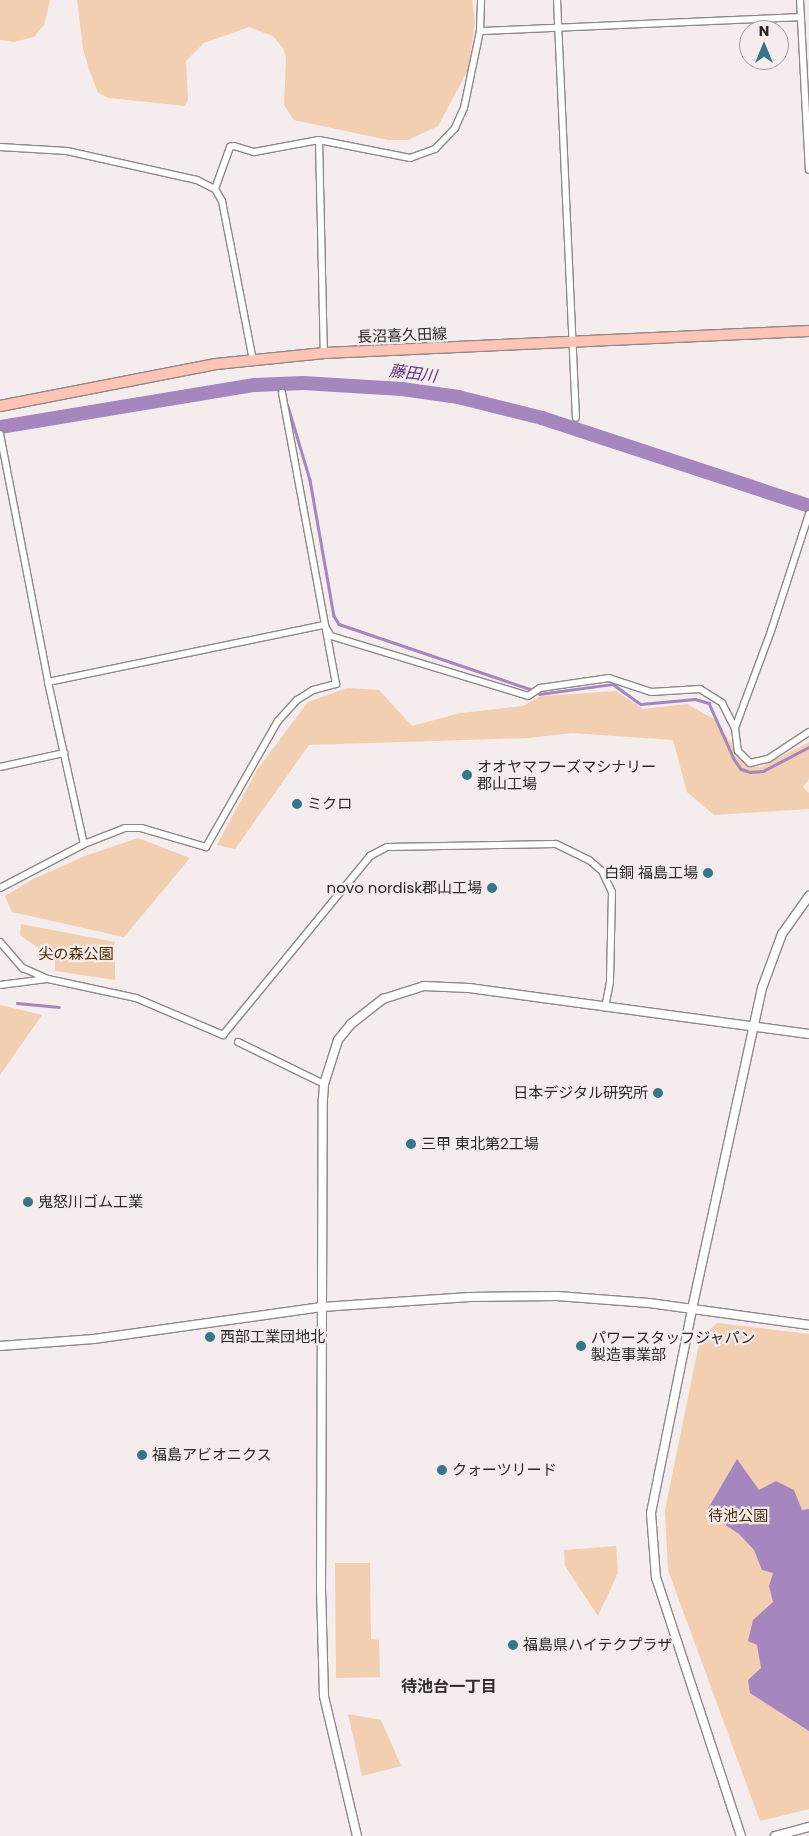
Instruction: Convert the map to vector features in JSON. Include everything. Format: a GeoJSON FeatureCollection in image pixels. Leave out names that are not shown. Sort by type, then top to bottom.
{"type":"FeatureCollection","features":[{"type":"Feature","properties":{"kind":"main road","name":"長沼喜久田線"},"geometry":{"type":"LineString","coordinates":[[0,406],[187,368],[324,353],[809,331]]}},
{"type":"Feature","properties":{"kind":"street"},"geometry":{"type":"LineString","coordinates":[[215,189],[230,147],[254,152],[319,140],[410,158],[435,148],[455,128],[464,108],[480,31],[480,0]]}},
{"type":"Feature","properties":{"kind":"street"},"geometry":{"type":"LineString","coordinates":[[556,0],[576,418]]}},
{"type":"Feature","properties":{"kind":"street"},"geometry":{"type":"LineString","coordinates":[[800,0],[809,170]]}},
{"type":"Feature","properties":{"kind":"street"},"geometry":{"type":"LineString","coordinates":[[480,31],[800,17]]}},
{"type":"Feature","properties":{"kind":"street"},"geometry":{"type":"LineString","coordinates":[[319,140],[324,353]]}},
{"type":"Feature","properties":{"kind":"street"},"geometry":{"type":"LineString","coordinates":[[0,147],[67,151],[197,180],[215,189],[222,201],[253,360]]}},
{"type":"Feature","properties":{"kind":"street"},"geometry":{"type":"LineString","coordinates":[[0,888],[84,844],[125,828],[141,828],[206,847],[278,721],[297,700],[314,690],[336,684],[282,393]]}},
{"type":"Feature","properties":{"kind":"street"},"geometry":{"type":"LineString","coordinates":[[0,437],[48,682],[84,844]]}},
{"type":"Feature","properties":{"kind":"street"},"geometry":{"type":"LineString","coordinates":[[735,728],[771,631],[809,515]]}},
{"type":"Feature","properties":{"kind":"street"},"geometry":{"type":"LineString","coordinates":[[48,682],[324,625]]}},
{"type":"Feature","properties":{"kind":"street"},"geometry":{"type":"LineString","coordinates":[[324,625],[331,636],[528,696],[540,688],[610,678],[652,692],[700,689],[722,704],[735,728],[738,751],[750,763],[768,760],[809,732]]}},
{"type":"Feature","properties":{"kind":"street"},"geometry":{"type":"LineString","coordinates":[[0,767],[64,753]]}},
{"type":"Feature","properties":{"kind":"street"},"geometry":{"type":"LineString","coordinates":[[0,942],[23,968],[48,979],[136,998],[223,1036],[370,856],[387,847],[556,844],[579,852],[596,865],[602,871],[612,892],[610,982],[605,1008]]}},
{"type":"Feature","properties":{"kind":"street"},"geometry":{"type":"LineString","coordinates":[[741,1836],[656,1578],[653,1555],[652,1513],[692,1309],[772,957],[782,934],[809,896]]}},
{"type":"Feature","properties":{"kind":"street"},"geometry":{"type":"LineString","coordinates":[[0,985],[48,979]]}},
{"type":"Feature","properties":{"kind":"street"},"geometry":{"type":"LineString","coordinates":[[357,1836],[324,1696],[322,1307],[324,1084],[338,1040],[351,1024],[382,999],[402,991],[424,986],[446,986],[809,1034]]}},
{"type":"Feature","properties":{"kind":"street"},"geometry":{"type":"LineString","coordinates":[[238,1042],[324,1084]]}},
{"type":"Feature","properties":{"kind":"street"},"geometry":{"type":"LineString","coordinates":[[0,1346],[94,1339],[322,1307],[470,1297],[557,1296],[692,1309],[809,1324]]}},
{"type":"Feature","properties":{"kind":"street"},"geometry":{"type":"LineString","coordinates":[[775,1836],[809,1827]]}},
{"type":"Feature","properties":{"kind":"green space"},"geometry":{"type":"Polygon","coordinates":[[[0,0],[50,0],[44,25],[34,37],[14,42],[0,40],[0,0]]]}},
{"type":"Feature","properties":{"kind":"green space"},"geometry":{"type":"Polygon","coordinates":[[[77,0],[472,0],[475,21],[469,68],[438,126],[408,140],[388,140],[294,120],[284,105],[286,58],[283,48],[273,36],[249,27],[204,43],[186,61],[188,100],[185,106],[109,98],[98,93],[89,69],[83,49],[77,0]]]}},
{"type":"Feature","properties":{"kind":"green space"},"geometry":{"type":"Polygon","coordinates":[[[347,688],[379,690],[412,726],[460,713],[523,706],[541,696],[616,691],[643,709],[687,704],[714,719],[748,766],[761,767],[809,742],[809,779],[803,787],[809,793],[809,809],[714,815],[687,792],[673,740],[572,733],[529,738],[309,745],[235,849],[217,845],[257,770],[308,702],[347,688]]]}},
{"type":"Feature","properties":{"kind":"green space"},"geometry":{"type":"Polygon","coordinates":[[[138,838],[190,858],[124,937],[12,912],[5,896],[33,879],[85,856],[138,838]]]}},
{"type":"Feature","properties":{"kind":"green space","name":"尖の森公園"},"geometry":{"type":"Polygon","coordinates":[[[21,924],[115,942],[115,980],[55,971],[55,959],[20,935],[21,924]]]}},
{"type":"Feature","properties":{"kind":"green space"},"geometry":{"type":"Polygon","coordinates":[[[0,1005],[42,1015],[0,1075],[0,1005]]]}},
{"type":"Feature","properties":{"kind":"green space","name":"待池公園"},"geometry":{"type":"Polygon","coordinates":[[[717,1323],[809,1334],[809,1809],[760,1821],[668,1570],[665,1510],[700,1339],[717,1323]]]}},
{"type":"Feature","properties":{"kind":"green space"},"geometry":{"type":"Polygon","coordinates":[[[616,1546],[618,1573],[598,1616],[565,1566],[564,1550],[616,1546]]]}},
{"type":"Feature","properties":{"kind":"green space"},"geometry":{"type":"Polygon","coordinates":[[[335,1563],[370,1563],[371,1639],[379,1640],[380,1677],[336,1678],[335,1563]]]}},
{"type":"Feature","properties":{"kind":"green space"},"geometry":{"type":"Polygon","coordinates":[[[348,1714],[381,1720],[401,1766],[362,1776],[348,1714]]]}},
{"type":"Feature","properties":{"kind":"shaded area"},"geometry":{"type":"Polygon","coordinates":[[[737,1459],[759,1490],[776,1481],[794,1490],[802,1510],[809,1509],[809,1731],[750,1693],[748,1680],[761,1668],[757,1645],[748,1641],[753,1620],[773,1602],[769,1586],[773,1573],[762,1570],[754,1550],[739,1534],[706,1512],[737,1459]]]}},
{"type":"Feature","properties":{"kind":"waterway","name":"藤田川"},"geometry":{"type":"LineString","coordinates":[[0,427],[255,385],[303,383],[402,389],[458,397],[542,418],[809,506]]}},
{"type":"Feature","properties":{"kind":"waterway"},"geometry":{"type":"LineString","coordinates":[[288,406],[310,480],[334,616],[339,624],[530,689]]}},
{"type":"Feature","properties":{"kind":"waterway"},"geometry":{"type":"LineString","coordinates":[[539,694],[613,684],[641,704],[695,699],[709,703],[734,759],[741,769],[750,772],[763,771],[809,747]]}},
{"type":"Feature","properties":{"kind":"waterway"},"geometry":{"type":"LineString","coordinates":[[17,1003],[59,1007]]}},
{"type":"Feature","properties":{"kind":"place","name":"オオヤマフーズマシナリー 郡山工場"},"geometry":{"type":"Point","coordinates":[467,775]}},
{"type":"Feature","properties":{"kind":"place","name":"ミクロ"},"geometry":{"type":"Point","coordinates":[297,804]}},
{"type":"Feature","properties":{"kind":"place","name":"白銅 福島工場"},"geometry":{"type":"Point","coordinates":[708,873]}},
{"type":"Feature","properties":{"kind":"place","name":"novo nordisk郡山工場"},"geometry":{"type":"Point","coordinates":[492,888]}},
{"type":"Feature","properties":{"kind":"place","name":"日本デジタル研究所"},"geometry":{"type":"Point","coordinates":[658,1093]}},
{"type":"Feature","properties":{"kind":"place","name":"三甲 東北第2工場"},"geometry":{"type":"Point","coordinates":[411,1144]}},
{"type":"Feature","properties":{"kind":"place","name":"鬼怒川ゴム工業"},"geometry":{"type":"Point","coordinates":[28,1202]}},
{"type":"Feature","properties":{"kind":"place","name":"西部工業団地北"},"geometry":{"type":"Point","coordinates":[210,1337]}},
{"type":"Feature","properties":{"kind":"place","name":"パワースタッフジャパン 製造事業部"},"geometry":{"type":"Point","coordinates":[581,1346]}},
{"type":"Feature","properties":{"kind":"place","name":"福島アビオニクス"},"geometry":{"type":"Point","coordinates":[142,1455]}},
{"type":"Feature","properties":{"kind":"place","name":"クォーツリード"},"geometry":{"type":"Point","coordinates":[442,1470]}},
{"type":"Feature","properties":{"kind":"place","name":"福島県ハイテクプラザ"},"geometry":{"type":"Point","coordinates":[513,1645]}},
{"type":"Feature","properties":{"kind":"district","name":"待池台一丁目"},"geometry":{"type":"Point","coordinates":[449,1687]}}]}
